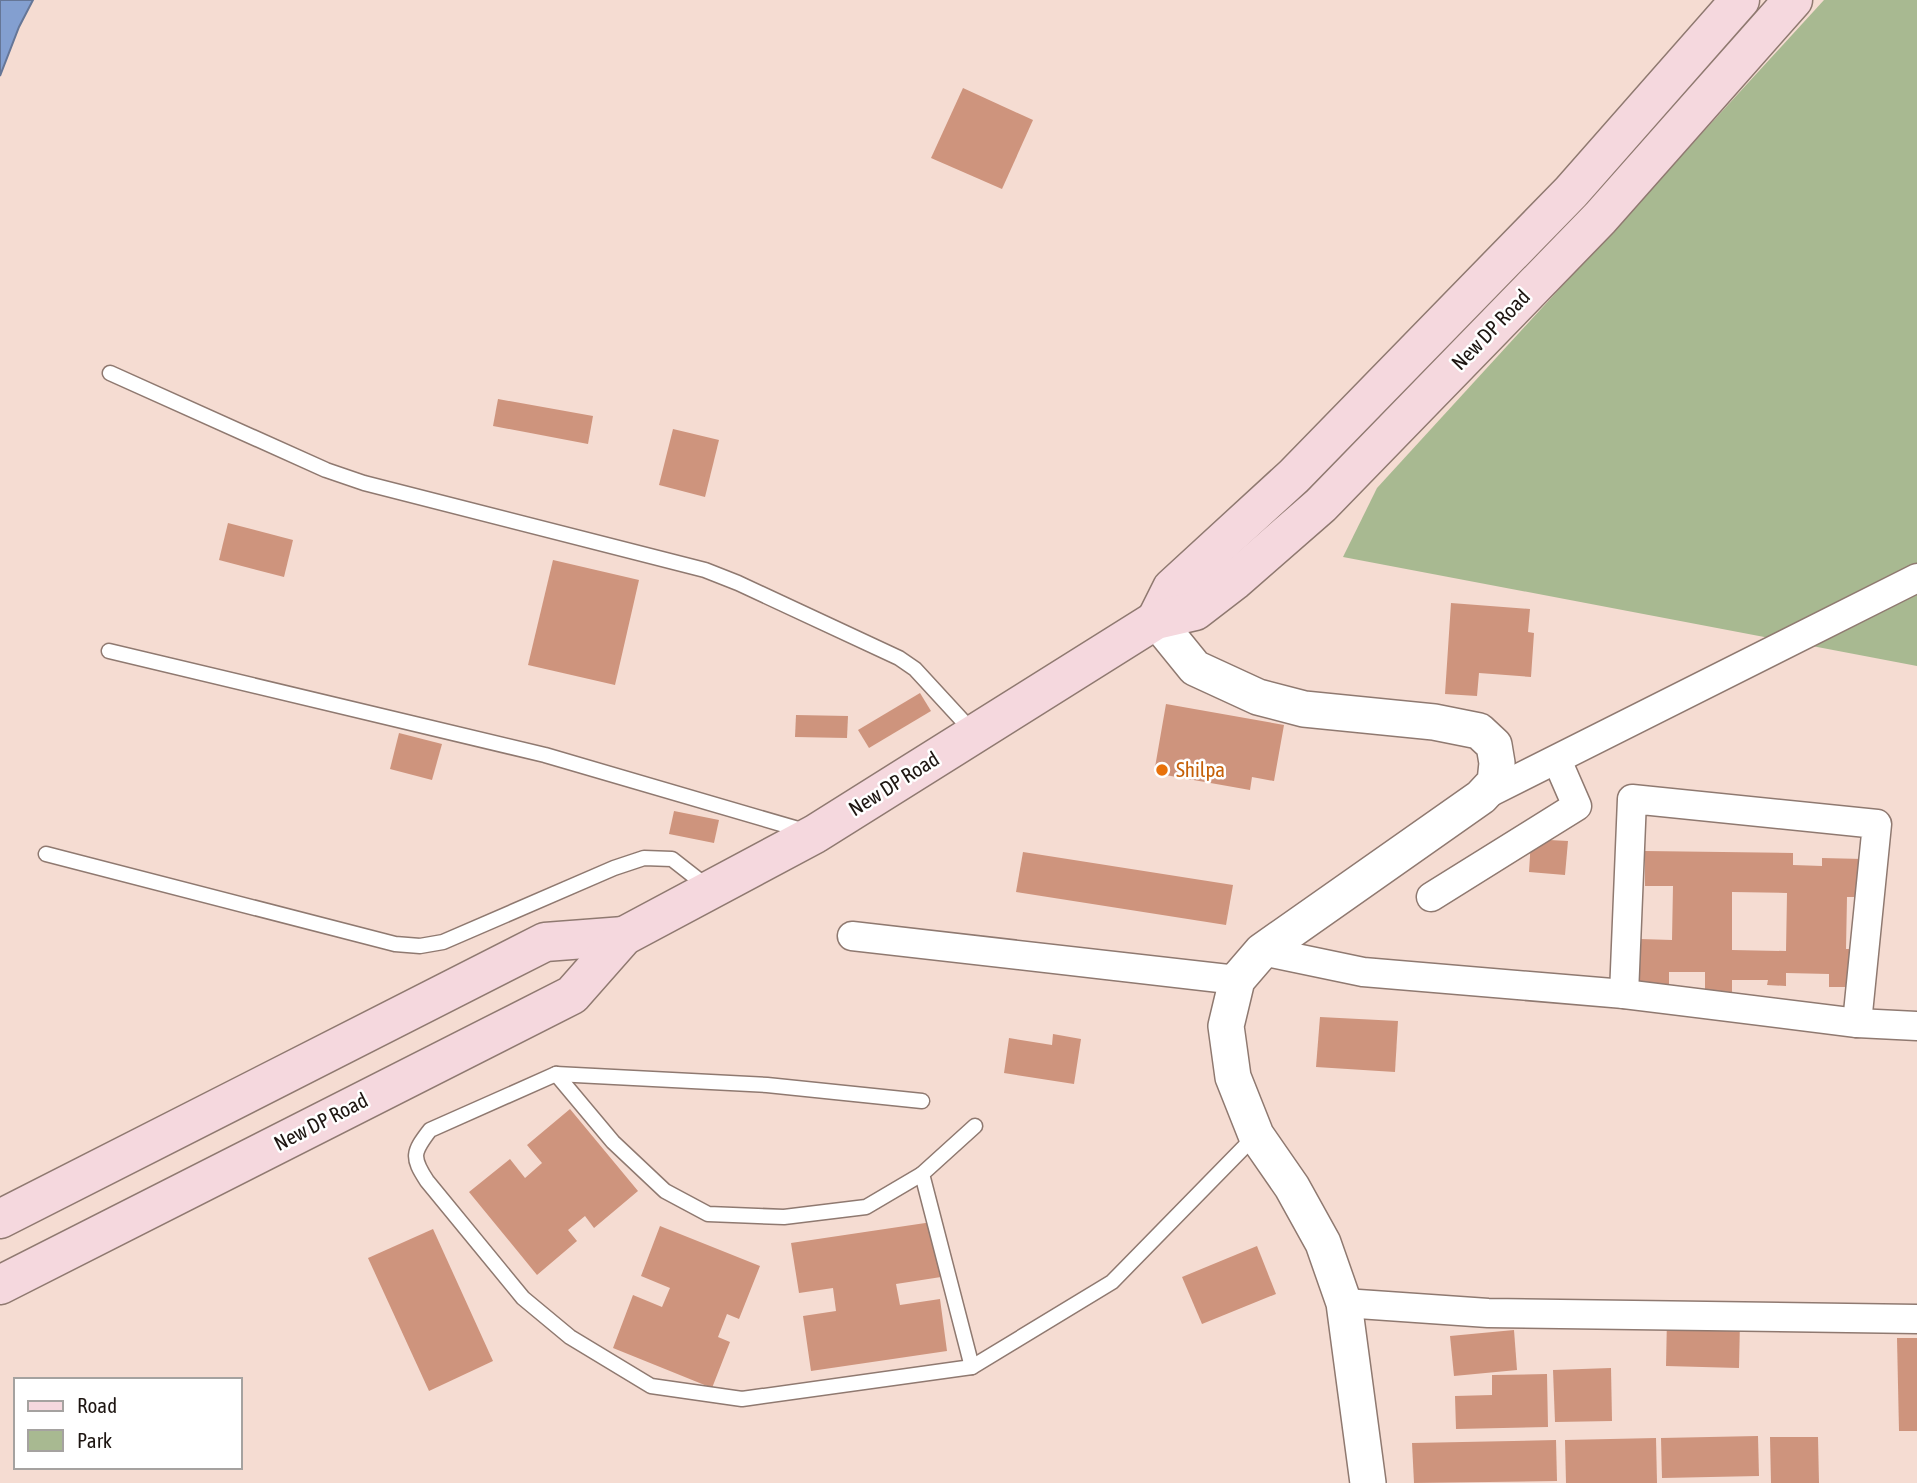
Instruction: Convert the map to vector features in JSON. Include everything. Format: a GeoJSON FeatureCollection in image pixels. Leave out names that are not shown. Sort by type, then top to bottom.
{"type":"FeatureCollection","features":[{"type":"Feature","properties":{"kind":"main road","name":"New DP Road"},"geometry":{"type":"LineString","coordinates":[[1156,620],[1172,588],[1294,476],[1571,192],[1740,0]]}},
{"type":"Feature","properties":{"kind":"main road","name":"New DP Road"},"geometry":{"type":"LineString","coordinates":[[0,1285],[572,995],[624,936],[815,834],[1156,620],[1195,611],[1234,581],[1321,505],[1600,218],[1793,0]]}},
{"type":"Feature","properties":{"kind":"main road","name":"New DP Road"},"geometry":{"type":"LineString","coordinates":[[0,1219],[545,942],[624,936]]}},
{"type":"Feature","properties":{"kind":"street"},"geometry":{"type":"LineString","coordinates":[[1368,1483],[1344,1303],[1323,1243],[1292,1187],[1256,1135],[1233,1077],[1226,1026],[1237,980],[1262,951],[1481,797],[1917,578]]}},
{"type":"Feature","properties":{"kind":"street"},"geometry":{"type":"LineString","coordinates":[[1156,620],[1195,668],[1258,697],[1304,709],[1434,722],[1479,731],[1494,745],[1497,763],[1495,782],[1481,797]]}},
{"type":"Feature","properties":{"kind":"street"},"geometry":{"type":"LineString","coordinates":[[1431,897],[1577,806],[1557,760]]}},
{"type":"Feature","properties":{"kind":"street"},"geometry":{"type":"LineString","coordinates":[[1624,994],[1632,799],[1877,824],[1857,1023]]}},
{"type":"Feature","properties":{"kind":"street"},"geometry":{"type":"LineString","coordinates":[[852,936],[1237,980]]}},
{"type":"Feature","properties":{"kind":"street"},"geometry":{"type":"LineString","coordinates":[[1262,951],[1363,972],[1624,994],[1857,1023],[1917,1026]]}},
{"type":"Feature","properties":{"kind":"street"},"geometry":{"type":"LineString","coordinates":[[1344,1303],[1488,1313],[1917,1319]]}},
{"type":"Feature","properties":{"kind":"lane"},"geometry":{"type":"LineString","coordinates":[[110,373],[326,470],[364,483],[705,570],[737,583],[899,658],[915,669],[975,734]]}},
{"type":"Feature","properties":{"kind":"lane"},"geometry":{"type":"LineString","coordinates":[[109,651],[545,755],[815,834]]}},
{"type":"Feature","properties":{"kind":"lane"},"geometry":{"type":"LineString","coordinates":[[46,853],[395,944],[420,946],[443,942],[614,868],[644,858],[672,859],[711,890]]}},
{"type":"Feature","properties":{"kind":"lane"},"geometry":{"type":"LineString","coordinates":[[922,1101],[766,1085],[556,1074],[430,1130],[417,1147],[416,1164],[523,1298],[570,1337],[651,1386],[742,1399],[972,1367],[1112,1282],[1256,1135]]}},
{"type":"Feature","properties":{"kind":"lane"},"geometry":{"type":"LineString","coordinates":[[556,1074],[613,1142],[665,1191],[708,1214],[784,1217],[866,1207],[922,1174],[975,1126]]}},
{"type":"Feature","properties":{"kind":"lane"},"geometry":{"type":"LineString","coordinates":[[922,1174],[972,1367]]}},
{"type":"Feature","properties":{"kind":"green space"},"geometry":{"type":"Polygon","coordinates":[[[1824,0],[1917,0],[1917,666],[1343,557],[1377,488],[1824,0]]]}},
{"type":"Feature","properties":{"kind":"water"},"geometry":{"type":"Polygon","coordinates":[[[0,0],[33,0],[0,76],[0,0]]]}},
{"type":"Feature","properties":{"kind":"building"},"geometry":{"type":"Polygon","coordinates":[[[963,88],[1033,120],[1002,189],[931,158],[963,88]]]}},
{"type":"Feature","properties":{"kind":"building"},"geometry":{"type":"Polygon","coordinates":[[[498,399],[593,416],[588,444],[493,426],[498,399]]]}},
{"type":"Feature","properties":{"kind":"building"},"geometry":{"type":"Polygon","coordinates":[[[673,429],[719,440],[705,497],[659,485],[673,429]]]}},
{"type":"Feature","properties":{"kind":"building"},"geometry":{"type":"Polygon","coordinates":[[[228,523],[293,540],[284,577],[219,560],[228,523]]]}},
{"type":"Feature","properties":{"kind":"building"},"geometry":{"type":"Polygon","coordinates":[[[553,560],[639,580],[615,685],[528,665],[553,560]]]}},
{"type":"Feature","properties":{"kind":"building"},"geometry":{"type":"Polygon","coordinates":[[[1451,603],[1530,609],[1528,632],[1534,633],[1531,677],[1479,673],[1477,696],[1445,694],[1451,603]]]}},
{"type":"Feature","properties":{"kind":"building"},"geometry":{"type":"Polygon","coordinates":[[[920,693],[931,711],[869,748],[858,730],[920,693]]]}},
{"type":"Feature","properties":{"kind":"building"},"geometry":{"type":"Polygon","coordinates":[[[1166,704],[1284,725],[1274,781],[1252,777],[1250,790],[1154,773],[1166,704]]]}},
{"type":"Feature","properties":{"kind":"building"},"geometry":{"type":"Polygon","coordinates":[[[796,715],[848,716],[847,738],[795,737],[796,715]]]}},
{"type":"Feature","properties":{"kind":"building"},"geometry":{"type":"Polygon","coordinates":[[[399,733],[442,744],[432,780],[390,769],[399,733]]]}},
{"type":"Feature","properties":{"kind":"building"},"geometry":{"type":"Polygon","coordinates":[[[674,811],[719,820],[714,843],[669,834],[674,811]]]}},
{"type":"Feature","properties":{"kind":"building"},"geometry":{"type":"Polygon","coordinates":[[[1531,839],[1568,841],[1565,875],[1529,872],[1531,839]]]}},
{"type":"Feature","properties":{"kind":"building"},"geometry":{"type":"Polygon","coordinates":[[[1645,851],[1793,853],[1793,865],[1822,866],[1822,858],[1863,859],[1862,897],[1847,897],[1846,949],[1852,949],[1857,987],[1829,987],[1829,974],[1786,973],[1786,986],[1767,985],[1768,980],[1732,980],[1732,992],[1705,991],[1705,972],[1669,972],[1669,991],[1639,991],[1640,939],[1672,940],[1673,886],[1645,886],[1645,851]],[[1732,892],[1732,950],[1786,951],[1787,893],[1732,892]]]}},
{"type":"Feature","properties":{"kind":"building"},"geometry":{"type":"Polygon","coordinates":[[[1023,852],[1233,885],[1226,925],[1016,892],[1023,852]]]}},
{"type":"Feature","properties":{"kind":"building"},"geometry":{"type":"Polygon","coordinates":[[[1320,1017],[1398,1021],[1395,1072],[1316,1067],[1320,1017]]]}},
{"type":"Feature","properties":{"kind":"building"},"geometry":{"type":"Polygon","coordinates":[[[1053,1034],[1081,1039],[1074,1084],[1004,1073],[1009,1038],[1052,1045],[1053,1034]]]}},
{"type":"Feature","properties":{"kind":"building"},"geometry":{"type":"Polygon","coordinates":[[[570,1109],[638,1191],[594,1228],[585,1216],[568,1230],[577,1241],[537,1275],[469,1192],[510,1159],[525,1178],[542,1163],[527,1145],[570,1109]]]}},
{"type":"Feature","properties":{"kind":"building"},"geometry":{"type":"Polygon","coordinates":[[[932,1222],[941,1277],[896,1284],[900,1305],[940,1299],[947,1351],[811,1371],[803,1316],[836,1311],[833,1288],[799,1293],[791,1243],[932,1222]]]}},
{"type":"Feature","properties":{"kind":"building"},"geometry":{"type":"Polygon","coordinates":[[[660,1226],[760,1266],[739,1319],[727,1314],[718,1337],[730,1342],[712,1388],[613,1348],[633,1295],[662,1307],[670,1288],[641,1276],[660,1226]]]}},
{"type":"Feature","properties":{"kind":"building"},"geometry":{"type":"Polygon","coordinates":[[[433,1229],[493,1361],[429,1391],[368,1258],[433,1229]]]}},
{"type":"Feature","properties":{"kind":"building"},"geometry":{"type":"Polygon","coordinates":[[[1257,1246],[1276,1294],[1202,1324],[1182,1277],[1257,1246]]]}},
{"type":"Feature","properties":{"kind":"building"},"geometry":{"type":"Polygon","coordinates":[[[1667,1318],[1740,1320],[1739,1368],[1666,1366],[1667,1318]]]}},
{"type":"Feature","properties":{"kind":"building"},"geometry":{"type":"Polygon","coordinates":[[[1514,1330],[1517,1370],[1454,1376],[1450,1336],[1514,1330]]]}},
{"type":"Feature","properties":{"kind":"building"},"geometry":{"type":"Polygon","coordinates":[[[1897,1338],[1917,1338],[1917,1431],[1899,1431],[1897,1338]]]}},
{"type":"Feature","properties":{"kind":"building"},"geometry":{"type":"Polygon","coordinates":[[[1611,1368],[1612,1421],[1555,1422],[1553,1370],[1611,1368]]]}},
{"type":"Feature","properties":{"kind":"building"},"geometry":{"type":"Polygon","coordinates":[[[1547,1374],[1548,1427],[1456,1429],[1455,1396],[1492,1395],[1492,1375],[1547,1374]]]}},
{"type":"Feature","properties":{"kind":"building"},"geometry":{"type":"Polygon","coordinates":[[[1758,1436],[1759,1476],[1662,1478],[1661,1438],[1758,1436]]]}},
{"type":"Feature","properties":{"kind":"building"},"geometry":{"type":"Polygon","coordinates":[[[1770,1437],[1818,1437],[1819,1483],[1771,1483],[1770,1437]]]}},
{"type":"Feature","properties":{"kind":"building"},"geometry":{"type":"Polygon","coordinates":[[[1656,1438],[1657,1483],[1566,1483],[1565,1440],[1656,1438]]]}},
{"type":"Feature","properties":{"kind":"building"},"geometry":{"type":"Polygon","coordinates":[[[1556,1440],[1557,1481],[1414,1483],[1412,1443],[1556,1440]]]}},
{"type":"Feature","properties":{"kind":"place","name":"Shilpa"},"geometry":{"type":"Point","coordinates":[1162,770]}}]}
